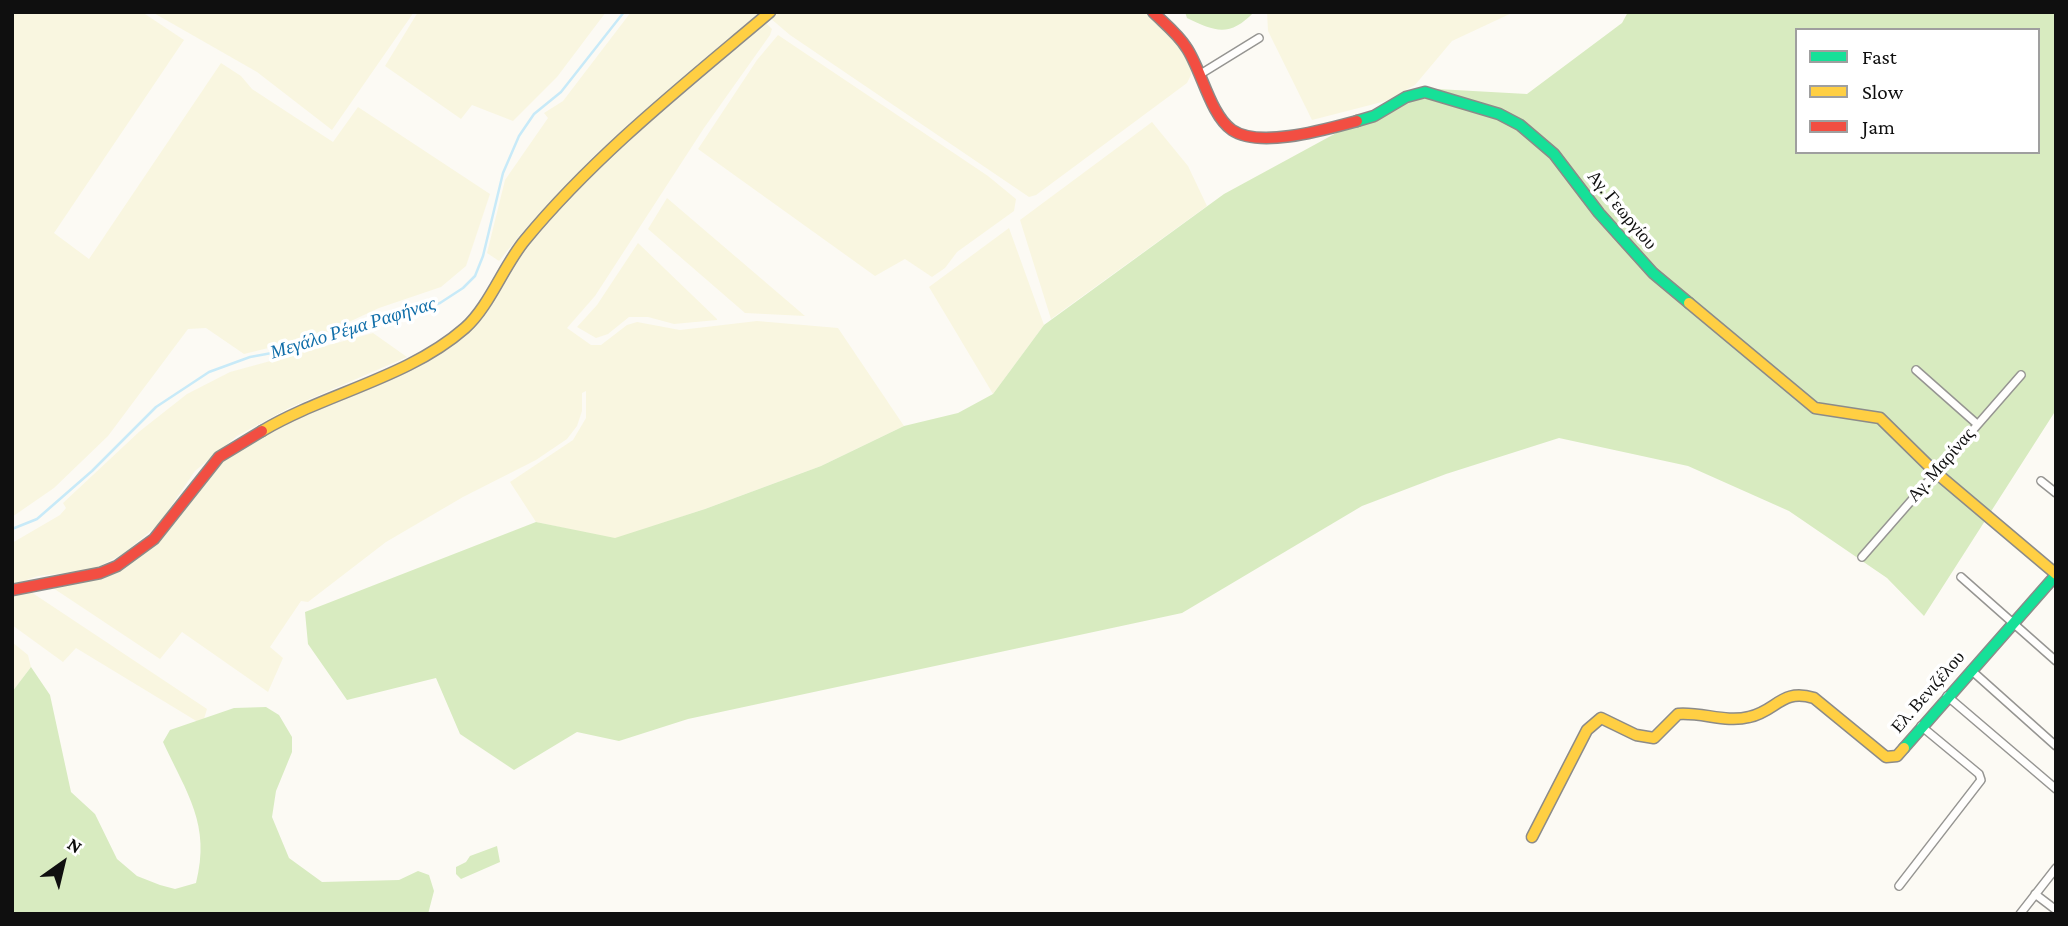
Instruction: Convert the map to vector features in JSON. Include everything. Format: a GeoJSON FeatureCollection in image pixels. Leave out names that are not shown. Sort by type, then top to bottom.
{"type":"FeatureCollection","features":[{"type":"Feature","properties":{"kind":"street"},"geometry":{"type":"LineString","coordinates":[[12,590],[100,573],[117,566],[154,539],[219,457],[275,422],[373,381],[445,344],[468,326],[524,241],[593,168],[640,122],[770,12]]}},
{"type":"Feature","properties":{"kind":"street","name":"Αγ. Γεωργίου"},"geometry":{"type":"LineString","coordinates":[[1153,12],[1185,44],[1200,82],[1230,129],[1245,136],[1301,136],[1343,122],[1374,116],[1406,97],[1425,92],[1499,114],[1520,125],[1554,154],[1599,213],[1653,273],[1704,318],[1815,408],[1832,414],[1865,414],[1880,418],[1934,471],[2056,575]]}},
{"type":"Feature","properties":{"kind":"street"},"geometry":{"type":"LineString","coordinates":[[1199,75],[1259,38]]}},
{"type":"Feature","properties":{"kind":"street"},"geometry":{"type":"LineString","coordinates":[[1916,370],[1977,424]]}},
{"type":"Feature","properties":{"kind":"street","name":"Αγ. Μαρίνας"},"geometry":{"type":"LineString","coordinates":[[1862,557],[2021,374]]}},
{"type":"Feature","properties":{"kind":"street"},"geometry":{"type":"LineString","coordinates":[[2041,481],[2056,493]]}},
{"type":"Feature","properties":{"kind":"street","name":"Ελ. Βενιζέλου"},"geometry":{"type":"LineString","coordinates":[[1532,836],[1587,730],[1601,718],[1636,735],[1654,738],[1678,714],[1730,719],[1749,717],[1771,707],[1784,696],[1804,694],[1814,698],[1891,759],[2056,575]]}},
{"type":"Feature","properties":{"kind":"street"},"geometry":{"type":"LineString","coordinates":[[1961,577],[2056,662]]}},
{"type":"Feature","properties":{"kind":"street"},"geometry":{"type":"LineString","coordinates":[[1971,669],[2056,746]]}},
{"type":"Feature","properties":{"kind":"street"},"geometry":{"type":"LineString","coordinates":[[1947,696],[2056,789]]}},
{"type":"Feature","properties":{"kind":"street"},"geometry":{"type":"LineString","coordinates":[[1899,886],[1981,780],[1979,774],[1921,726]]}},
{"type":"Feature","properties":{"kind":"street"},"geometry":{"type":"LineString","coordinates":[[2020,914],[2056,868]]}},
{"type":"Feature","properties":{"kind":"street"},"geometry":{"type":"LineString","coordinates":[[2035,894],[2056,910]]}},
{"type":"Feature","properties":{"kind":"shaded area"},"geometry":{"type":"Polygon","coordinates":[[[12,12],[142,12],[184,40],[54,233],[89,259],[221,63],[241,76],[252,89],[333,142],[358,107],[490,194],[466,266],[441,287],[379,308],[321,335],[244,354],[206,328],[188,329],[108,436],[54,488],[12,517],[12,12]]]}},
{"type":"Feature","properties":{"kind":"shaded area"},"geometry":{"type":"Polygon","coordinates":[[[152,12],[414,12],[332,130],[257,72],[152,12]]]}},
{"type":"Feature","properties":{"kind":"shaded area"},"geometry":{"type":"Polygon","coordinates":[[[418,12],[606,12],[557,77],[513,121],[472,105],[461,119],[385,66],[418,12]]]}},
{"type":"Feature","properties":{"kind":"shaded area"},"geometry":{"type":"Polygon","coordinates":[[[631,12],[760,12],[592,158],[499,261],[487,253],[505,180],[548,118],[544,113],[563,101],[631,12]]]}},
{"type":"Feature","properties":{"kind":"shaded area"},"geometry":{"type":"Polygon","coordinates":[[[774,12],[1150,12],[1176,37],[1191,61],[1191,75],[1187,83],[1036,195],[1029,197],[790,35],[770,18],[774,12]]]}},
{"type":"Feature","properties":{"kind":"shaded area"},"geometry":{"type":"Polygon","coordinates":[[[1267,12],[1514,12],[1452,41],[1415,85],[1386,101],[1312,120],[1268,31],[1267,12]]]}},
{"type":"Feature","properties":{"kind":"shaded area"},"geometry":{"type":"Polygon","coordinates":[[[765,22],[772,29],[770,35],[704,128],[595,296],[567,328],[591,345],[601,345],[627,325],[637,322],[680,330],[757,321],[838,328],[904,426],[821,466],[615,539],[536,522],[510,482],[573,440],[586,418],[586,391],[582,393],[582,411],[577,426],[567,439],[536,460],[463,497],[386,542],[308,602],[301,601],[270,647],[283,658],[268,692],[182,632],[160,659],[47,584],[130,561],[202,478],[221,460],[265,430],[446,347],[518,252],[610,154],[765,22]]]}},
{"type":"Feature","properties":{"kind":"shaded area"},"geometry":{"type":"Polygon","coordinates":[[[778,35],[988,176],[1016,199],[1014,211],[957,252],[945,268],[932,277],[905,259],[875,276],[698,149],[757,60],[778,35]]]}},
{"type":"Feature","properties":{"kind":"shaded area"},"geometry":{"type":"Polygon","coordinates":[[[1152,122],[1188,166],[1207,206],[1051,319],[1020,220],[1152,122]]]}},
{"type":"Feature","properties":{"kind":"shaded area"},"geometry":{"type":"Polygon","coordinates":[[[667,198],[805,316],[745,313],[648,229],[667,198]]]}},
{"type":"Feature","properties":{"kind":"shaded area"},"geometry":{"type":"Polygon","coordinates":[[[1009,228],[1044,325],[993,394],[929,287],[1009,228]]]}},
{"type":"Feature","properties":{"kind":"shaded area"},"geometry":{"type":"Polygon","coordinates":[[[638,243],[717,320],[674,324],[648,317],[629,317],[608,334],[596,338],[577,327],[597,305],[638,243]]]}},
{"type":"Feature","properties":{"kind":"shaded area"},"geometry":{"type":"Polygon","coordinates":[[[373,333],[407,357],[289,408],[237,436],[195,471],[159,524],[123,554],[92,570],[38,576],[12,585],[12,543],[60,515],[66,508],[63,503],[140,431],[187,394],[230,372],[373,333]]]}},
{"type":"Feature","properties":{"kind":"shaded area"},"geometry":{"type":"Polygon","coordinates":[[[25,588],[207,709],[204,719],[198,722],[76,648],[63,662],[12,625],[12,592],[25,588]]]}},
{"type":"Feature","properties":{"kind":"shaded area"},"geometry":{"type":"Polygon","coordinates":[[[12,642],[28,655],[31,667],[12,692],[12,642]]]}},
{"type":"Feature","properties":{"kind":"green space"},"geometry":{"type":"Polygon","coordinates":[[[1185,12],[1254,12],[1230,29],[1222,30],[1187,18],[1185,12]]]}},
{"type":"Feature","properties":{"kind":"green space"},"geometry":{"type":"Polygon","coordinates":[[[1628,12],[2056,12],[2056,410],[1924,616],[1887,578],[1789,511],[1688,466],[1559,438],[1446,474],[1362,506],[1182,613],[688,719],[619,741],[577,732],[514,770],[460,734],[436,678],[347,700],[308,644],[305,612],[536,522],[615,538],[705,509],[821,466],[904,426],[958,413],[993,394],[1044,325],[1224,194],[1419,88],[1527,94],[1622,23],[1628,12]]]}},
{"type":"Feature","properties":{"kind":"green space"},"geometry":{"type":"Polygon","coordinates":[[[31,667],[50,695],[71,792],[95,814],[117,859],[137,876],[175,889],[196,883],[201,843],[188,794],[163,742],[170,730],[234,708],[266,707],[279,715],[292,737],[292,752],[276,791],[272,817],[289,858],[322,882],[399,880],[418,871],[429,875],[434,891],[428,914],[12,914],[12,692],[31,667]]]}},
{"type":"Feature","properties":{"kind":"green space"},"geometry":{"type":"Polygon","coordinates":[[[497,846],[500,862],[461,879],[456,874],[456,867],[466,862],[470,856],[497,846]]]}},
{"type":"Feature","properties":{"kind":"waterway","name":"Μεγάλο Ρέμα Ραφήνας"},"geometry":{"type":"LineString","coordinates":[[12,529],[37,519],[92,471],[156,407],[209,372],[250,357],[310,346],[440,303],[463,288],[475,276],[483,256],[503,173],[519,136],[534,114],[561,92],[624,12]]}},
{"type":"Feature","properties":{"kind":"traffic: fast"},"geometry":{"type":"LineString","coordinates":[[1357,121],[1374,116],[1406,97],[1425,92],[1499,114],[1520,125],[1554,154],[1599,213],[1653,273],[1689,303]]}},
{"type":"Feature","properties":{"kind":"traffic: fast"},"geometry":{"type":"LineString","coordinates":[[1904,748],[2056,575]]}},
{"type":"Feature","properties":{"kind":"traffic: slow"},"geometry":{"type":"LineString","coordinates":[[262,431],[313,406],[393,373],[443,345],[465,328],[482,309],[525,240],[552,208],[642,121],[770,12]]}},
{"type":"Feature","properties":{"kind":"traffic: slow"},"geometry":{"type":"LineString","coordinates":[[1689,303],[1815,408],[1880,418],[1934,471],[2056,574]]}},
{"type":"Feature","properties":{"kind":"traffic: slow"},"geometry":{"type":"LineString","coordinates":[[1532,837],[1587,730],[1601,718],[1636,735],[1654,738],[1678,714],[1740,719],[1758,714],[1786,698],[1803,696],[1814,698],[1886,757],[1897,756],[1904,748]]}},
{"type":"Feature","properties":{"kind":"traffic: jam"},"geometry":{"type":"LineString","coordinates":[[1153,12],[1186,47],[1218,114],[1232,130],[1259,138],[1276,138],[1357,121]]}},
{"type":"Feature","properties":{"kind":"traffic: jam"},"geometry":{"type":"LineString","coordinates":[[12,590],[100,573],[117,566],[154,539],[219,457],[262,431]]}}]}
